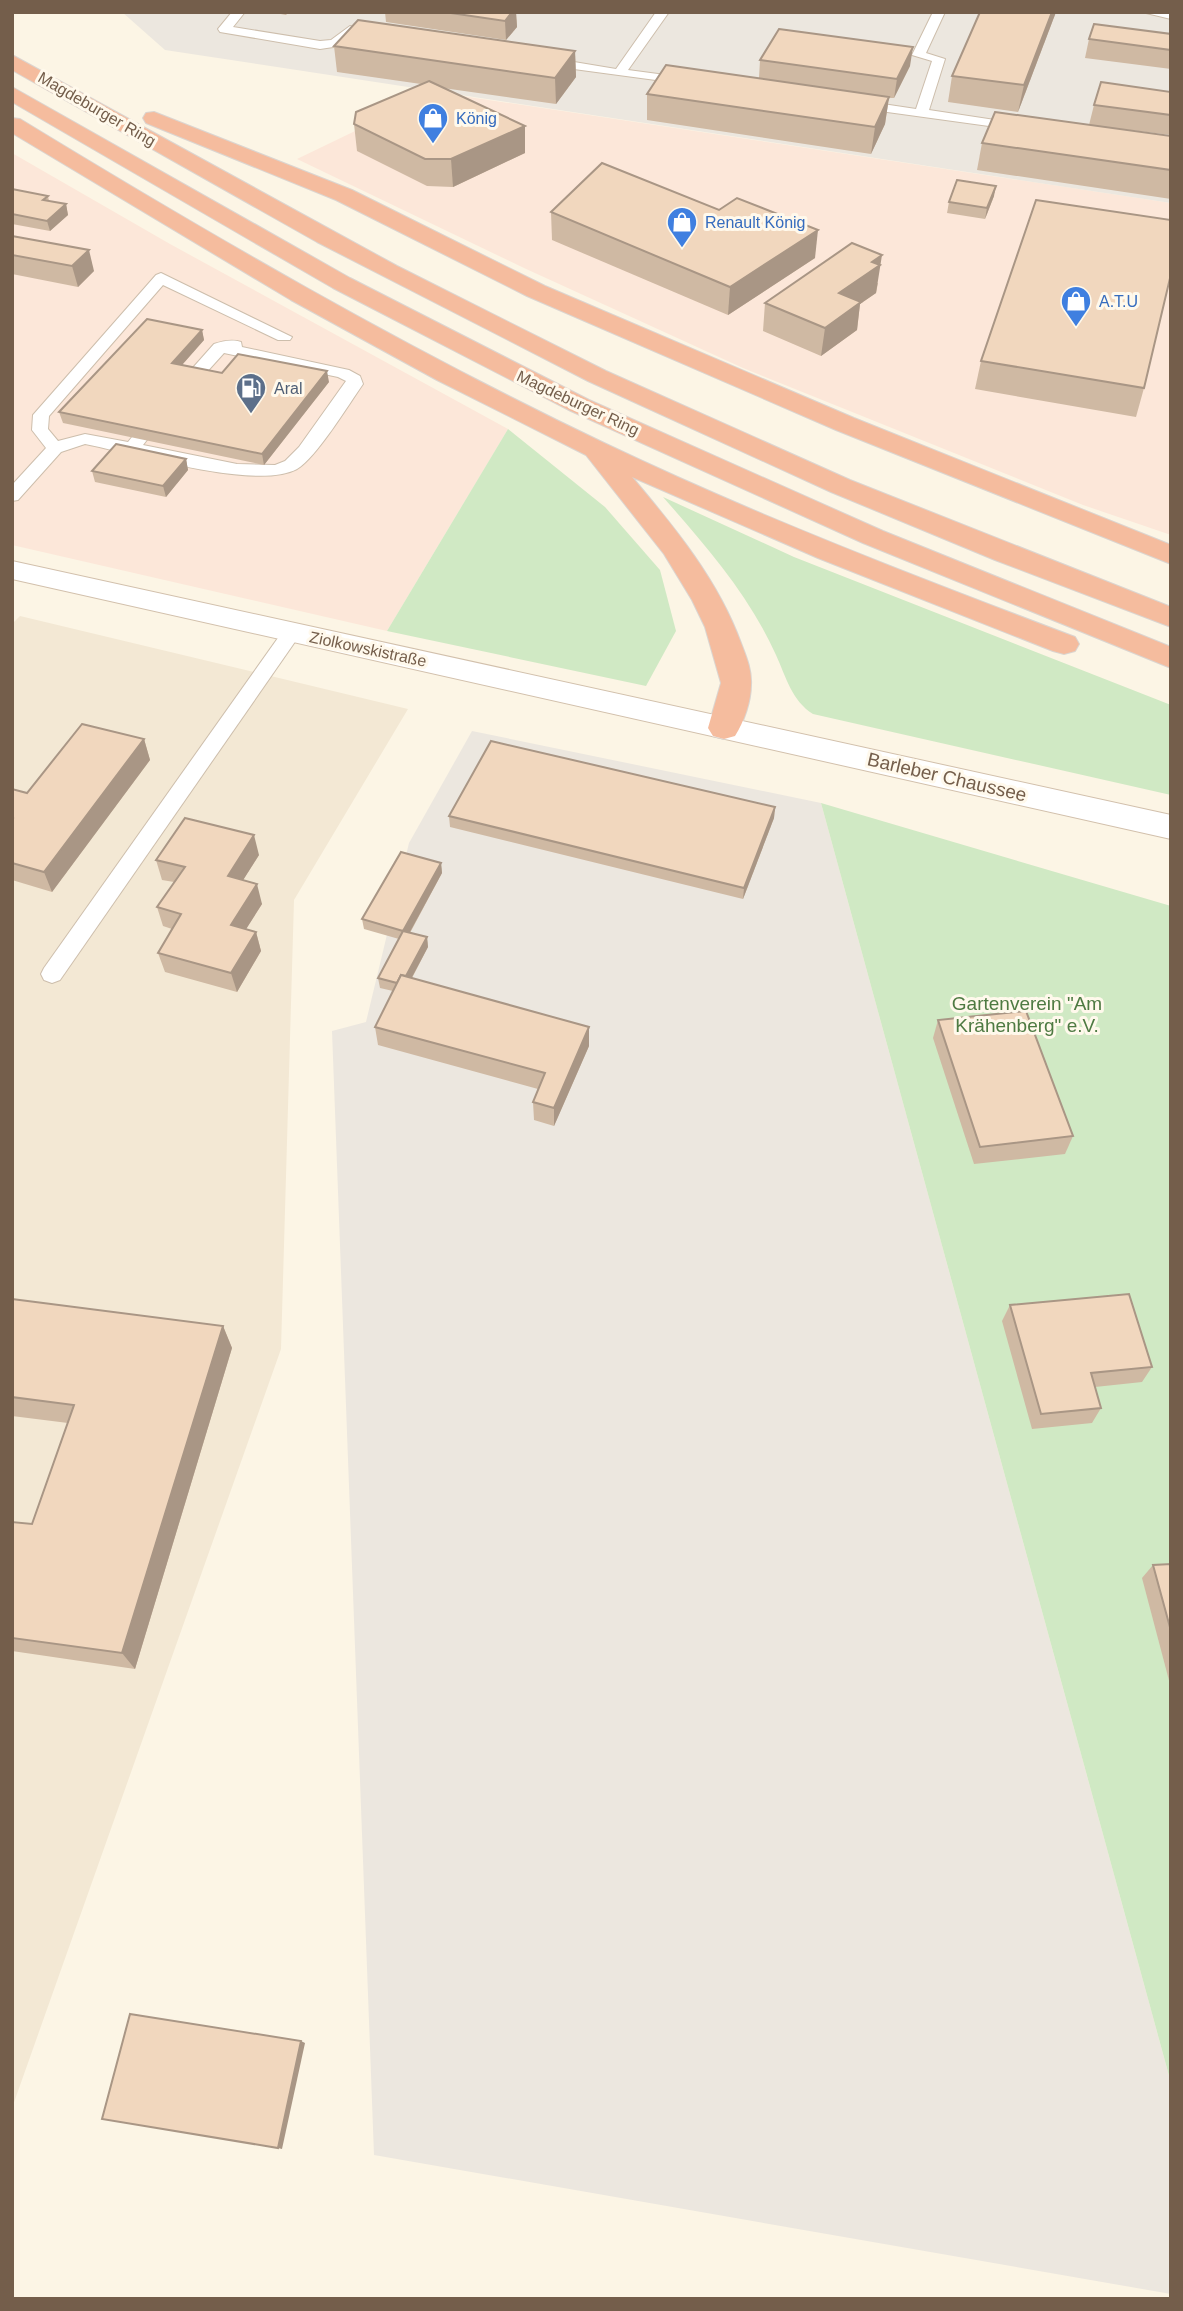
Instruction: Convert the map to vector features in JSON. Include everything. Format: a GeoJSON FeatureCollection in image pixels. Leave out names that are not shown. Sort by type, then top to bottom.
{"type":"FeatureCollection","features":[{"type":"Feature","properties":{"kind":"highway"},"geometry":{"type":"LineString","coordinates":[[17,63],[68,72],[123,104],[344,195],[536,291],[936,462],[1171,555]]}},
{"type":"Feature","properties":{"kind":"highway","name":"Magdeburger Ring"},"geometry":{"type":"LineString","coordinates":[[17,63],[262,204],[555,356],[875,501],[1171,618]]}},
{"type":"Feature","properties":{"kind":"highway","name":"Magdeburger Ring"},"geometry":{"type":"LineString","coordinates":[[12,93],[299,260],[494,363],[712,466],[866,534],[1171,658]]}},
{"type":"Feature","properties":{"kind":"highway"},"geometry":{"type":"LineString","coordinates":[[12,124],[179,226],[303,297],[596,450],[844,559],[1171,685]]}},
{"type":"Feature","properties":{"kind":"highway"},"geometry":{"type":"LineString","coordinates":[[596,450],[686,566],[713,613],[727,644],[736,678],[736,689],[724,728]]}},
{"type":"Feature","properties":{"kind":"street","name":"Ziolkowskistraße"},"geometry":{"type":"LineString","coordinates":[[12,570],[724,728]]}},
{"type":"Feature","properties":{"kind":"street","name":"Barleber Chaussee"},"geometry":{"type":"LineString","coordinates":[[724,728],[1171,827]]}},
{"type":"Feature","properties":{"kind":"lane"},"geometry":{"type":"LineString","coordinates":[[239,12],[224,29],[324,46],[335,43],[355,26],[377,35]]}},
{"type":"Feature","properties":{"kind":"lane"},"geometry":{"type":"LineString","coordinates":[[619,73],[663,12]]}},
{"type":"Feature","properties":{"kind":"lane"},"geometry":{"type":"LineString","coordinates":[[921,113],[939,60],[918,55],[939,12]]}},
{"type":"Feature","properties":{"kind":"lane"},"geometry":{"type":"LineString","coordinates":[[1148,12],[1171,15]]}},
{"type":"Feature","properties":{"kind":"lane"},"geometry":{"type":"LineString","coordinates":[[525,58],[702,84]]}},
{"type":"Feature","properties":{"kind":"lane"},"geometry":{"type":"LineString","coordinates":[[839,102],[1040,131]]}},
{"type":"Feature","properties":{"kind":"lane"},"geometry":{"type":"LineString","coordinates":[[55,448],[40,430],[41,415],[161,278],[284,337],[219,347],[167,407]]}},
{"type":"Feature","properties":{"kind":"lane"},"geometry":{"type":"LineString","coordinates":[[12,496],[55,448],[80,439],[251,471],[279,469],[297,460],[355,384],[354,379],[343,373],[219,347]]}},
{"type":"Feature","properties":{"kind":"lane"},"geometry":{"type":"LineString","coordinates":[[132,448],[149,428]]}},
{"type":"Feature","properties":{"kind":"lane"},"geometry":{"type":"LineString","coordinates":[[52,974],[292,632]]}},
{"type":"Feature","properties":{"kind":"shaded area"},"geometry":{"type":"Polygon","coordinates":[[[122,12],[1171,12],[1171,203],[165,50],[122,12]]]}},
{"type":"Feature","properties":{"kind":"shaded area"},"geometry":{"type":"Polygon","coordinates":[[[436,92],[1171,203],[1171,535],[1083,505],[743,368],[524,268],[297,159],[436,92]]]}},
{"type":"Feature","properties":{"kind":"shaded area"},"geometry":{"type":"Polygon","coordinates":[[[12,153],[170,244],[508,429],[387,631],[12,545],[12,153]]]}},
{"type":"Feature","properties":{"kind":"shaded area"},"geometry":{"type":"Polygon","coordinates":[[[20,616],[408,709],[294,900],[281,1349],[12,2108],[12,624],[20,616]]]}},
{"type":"Feature","properties":{"kind":"shaded area"},"geometry":{"type":"Polygon","coordinates":[[[472,731],[821,803],[1171,2083],[1171,2294],[374,2155],[332,1031],[366,1022],[409,843],[472,731]]]}},
{"type":"Feature","properties":{"kind":"green space"},"geometry":{"type":"Polygon","coordinates":[[[508,429],[605,507],[660,570],[676,631],[646,686],[387,631],[508,429]]]}},
{"type":"Feature","properties":{"kind":"green space"},"geometry":{"type":"Polygon","coordinates":[[[663,497],[794,557],[1171,705],[1171,795],[813,714],[795,695],[765,633],[740,592],[663,497]]]}},
{"type":"Feature","properties":{"kind":"green space","name":"Gartenverein \"Am Krähenberg\" e.V."},"geometry":{"type":"Polygon","coordinates":[[[821,803],[1171,906],[1171,2083],[821,803]]]}},
{"type":"Feature","properties":{"kind":"building"},"geometry":{"type":"Polygon","coordinates":[[[444,12],[512,12],[505,21],[444,12]]]}},
{"type":"Feature","properties":{"kind":"building"},"geometry":{"type":"Polygon","coordinates":[[[980,12],[1052,12],[1024,85],[952,76],[980,12]]]}},
{"type":"Feature","properties":{"kind":"building"},"geometry":{"type":"Polygon","coordinates":[[[358,20],[575,51],[555,78],[334,46],[358,20]]]}},
{"type":"Feature","properties":{"kind":"building"},"geometry":{"type":"Polygon","coordinates":[[[1094,24],[1171,34],[1171,50],[1089,39],[1094,24]]]}},
{"type":"Feature","properties":{"kind":"building"},"geometry":{"type":"Polygon","coordinates":[[[779,29],[913,47],[897,79],[760,60],[779,29]]]}},
{"type":"Feature","properties":{"kind":"building"},"geometry":{"type":"Polygon","coordinates":[[[666,65],[889,97],[875,127],[647,94],[666,65]]]}},
{"type":"Feature","properties":{"kind":"building"},"geometry":{"type":"Polygon","coordinates":[[[429,81],[525,126],[451,159],[425,159],[354,124],[356,112],[429,81]]]}},
{"type":"Feature","properties":{"kind":"building"},"geometry":{"type":"Polygon","coordinates":[[[1101,82],[1171,92],[1171,115],[1094,105],[1101,82]]]}},
{"type":"Feature","properties":{"kind":"building"},"geometry":{"type":"Polygon","coordinates":[[[995,112],[1171,136],[1171,170],[982,143],[995,112]]]}},
{"type":"Feature","properties":{"kind":"building"},"geometry":{"type":"Polygon","coordinates":[[[602,163],[719,210],[737,198],[818,230],[730,287],[551,212],[602,163]]]}},
{"type":"Feature","properties":{"kind":"building"},"geometry":{"type":"Polygon","coordinates":[[[957,180],[996,186],[987,208],[949,202],[957,180]]]}},
{"type":"Feature","properties":{"kind":"building"},"geometry":{"type":"Polygon","coordinates":[[[12,189],[48,196],[43,200],[66,204],[47,221],[12,214],[12,189]]]}},
{"type":"Feature","properties":{"kind":"building","name":"A.T.U"},"geometry":{"type":"Polygon","coordinates":[[[1036,200],[1171,220],[1171,274],[1144,388],[981,361],[1036,200]]]}},
{"type":"Feature","properties":{"kind":"building"},"geometry":{"type":"Polygon","coordinates":[[[12,236],[89,250],[72,266],[12,255],[12,236]]]}},
{"type":"Feature","properties":{"kind":"building"},"geometry":{"type":"Polygon","coordinates":[[[852,243],[882,255],[872,262],[880,265],[839,293],[861,302],[825,328],[765,303],[852,243]]]}},
{"type":"Feature","properties":{"kind":"building"},"geometry":{"type":"Polygon","coordinates":[[[147,319],[202,330],[172,363],[222,373],[238,354],[327,371],[262,454],[59,412],[147,319]]]}},
{"type":"Feature","properties":{"kind":"building"},"geometry":{"type":"Polygon","coordinates":[[[116,444],[186,459],[163,486],[92,471],[116,444]]]}},
{"type":"Feature","properties":{"kind":"building"},"geometry":{"type":"Polygon","coordinates":[[[82,724],[144,739],[44,872],[12,863],[12,789],[27,793],[82,724]]]}},
{"type":"Feature","properties":{"kind":"building"},"geometry":{"type":"Polygon","coordinates":[[[491,741],[775,807],[744,888],[449,816],[491,741]]]}},
{"type":"Feature","properties":{"kind":"building"},"geometry":{"type":"Polygon","coordinates":[[[185,818],[254,835],[228,876],[257,884],[231,925],[256,932],[231,973],[158,953],[181,914],[157,907],[185,867],[156,860],[185,818]]]}},
{"type":"Feature","properties":{"kind":"building"},"geometry":{"type":"Polygon","coordinates":[[[401,852],[441,863],[403,931],[362,919],[401,852]]]}},
{"type":"Feature","properties":{"kind":"building"},"geometry":{"type":"Polygon","coordinates":[[[403,931],[427,937],[406,976],[401,975],[397,983],[378,978],[403,931]]]}},
{"type":"Feature","properties":{"kind":"building"},"geometry":{"type":"Polygon","coordinates":[[[401,975],[589,1027],[554,1108],[533,1102],[545,1073],[375,1027],[401,975]]]}},
{"type":"Feature","properties":{"kind":"building"},"geometry":{"type":"Polygon","coordinates":[[[1026,1011],[1073,1136],[980,1147],[938,1020],[1026,1011]]]}},
{"type":"Feature","properties":{"kind":"building"},"geometry":{"type":"Polygon","coordinates":[[[1129,1294],[1152,1367],[1091,1373],[1101,1408],[1041,1414],[1010,1305],[1129,1294]]]}},
{"type":"Feature","properties":{"kind":"building"},"geometry":{"type":"Polygon","coordinates":[[[12,1299],[223,1326],[122,1653],[12,1638],[12,1522],[32,1524],[74,1405],[12,1397],[12,1299]]]}},
{"type":"Feature","properties":{"kind":"building"},"geometry":{"type":"Polygon","coordinates":[[[1171,1564],[1171,1631],[1153,1565],[1171,1564]]]}},
{"type":"Feature","properties":{"kind":"building"},"geometry":{"type":"Polygon","coordinates":[[[130,2014],[301,2041],[278,2148],[102,2119],[130,2014]]]}},
{"type":"Feature","properties":{"kind":"place","name":"König"},"geometry":{"type":"Point","coordinates":[433,145]}},
{"type":"Feature","properties":{"kind":"place","name":"Renault König"},"geometry":{"type":"Point","coordinates":[682,249]}},
{"type":"Feature","properties":{"kind":"place","name":"A.T.U"},"geometry":{"type":"Point","coordinates":[1076,328]}},
{"type":"Feature","properties":{"kind":"place","name":"Aral"},"geometry":{"type":"Point","coordinates":[251,415]}}]}
